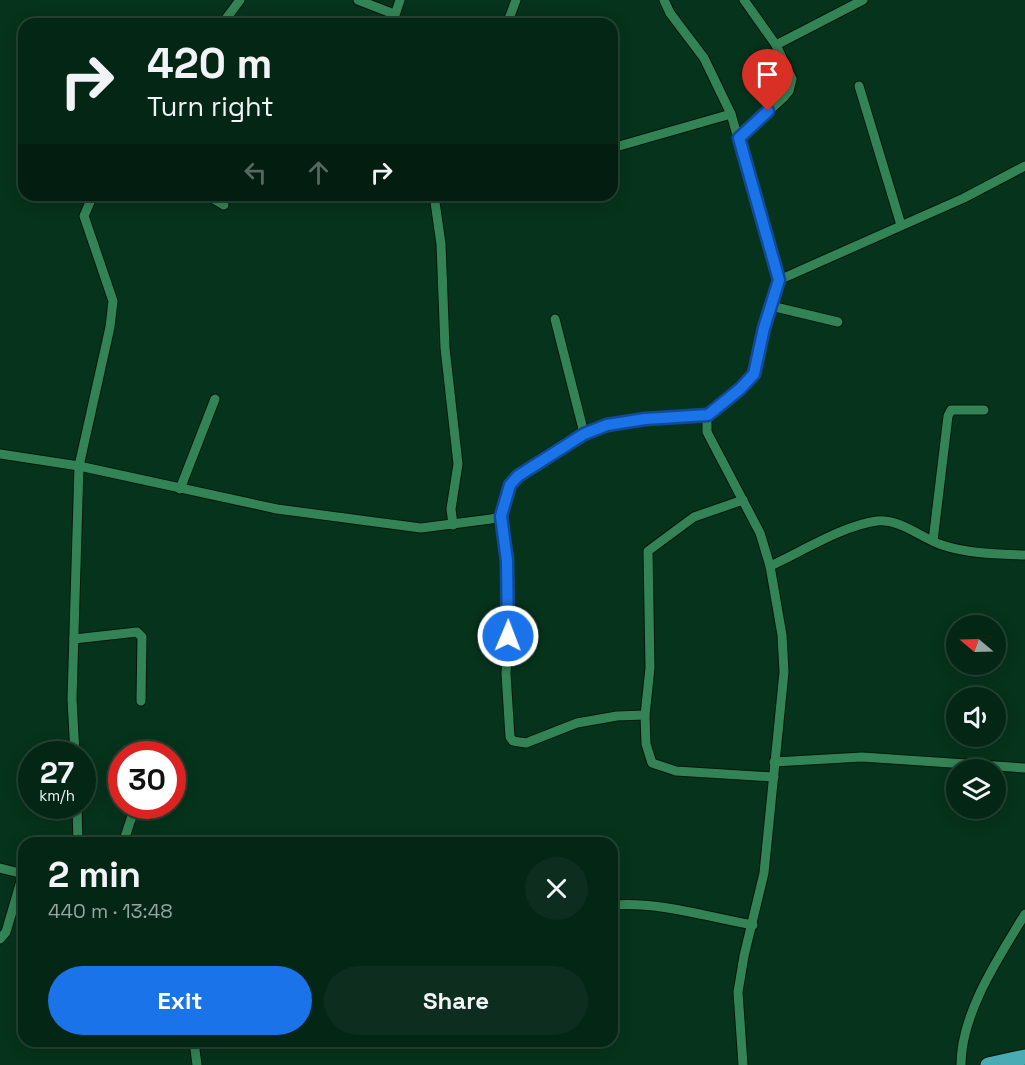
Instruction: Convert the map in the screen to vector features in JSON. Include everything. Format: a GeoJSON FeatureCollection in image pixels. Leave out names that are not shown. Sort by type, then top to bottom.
{"type":"FeatureCollection","features":[{"type":"Feature","properties":{"kind":"highway"},"geometry":{"type":"LineString","coordinates":[[988,1065],[1025,1057]]}},
{"type":"Feature","properties":{"kind":"street"},"geometry":{"type":"LineString","coordinates":[[226,18],[240,0]]}},
{"type":"Feature","properties":{"kind":"street"},"geometry":{"type":"LineString","coordinates":[[358,0],[391,18]]}},
{"type":"Feature","properties":{"kind":"street"},"geometry":{"type":"LineString","coordinates":[[393,18],[400,0]]}},
{"type":"Feature","properties":{"kind":"street"},"geometry":{"type":"LineString","coordinates":[[509,18],[516,0]]}},
{"type":"Feature","properties":{"kind":"street"},"geometry":{"type":"LineString","coordinates":[[645,715],[617,716],[577,723],[526,743],[513,741],[510,737],[506,675],[509,616],[507,561],[501,516],[510,485],[518,476],[584,434],[607,425],[635,420],[708,415],[740,389],[754,374],[779,280],[731,114],[704,58],[670,13],[664,0]]}},
{"type":"Feature","properties":{"kind":"street"},"geometry":{"type":"LineString","coordinates":[[739,138],[789,91],[792,79],[776,45],[744,0]]}},
{"type":"Feature","properties":{"kind":"street"},"geometry":{"type":"LineString","coordinates":[[776,45],[863,0]]}},
{"type":"Feature","properties":{"kind":"street"},"geometry":{"type":"LineString","coordinates":[[860,86],[901,225]]}},
{"type":"Feature","properties":{"kind":"street"},"geometry":{"type":"LineString","coordinates":[[618,146],[731,114]]}},
{"type":"Feature","properties":{"kind":"street"},"geometry":{"type":"LineString","coordinates":[[779,280],[1025,166]]}},
{"type":"Feature","properties":{"kind":"street"},"geometry":{"type":"LineString","coordinates":[[75,741],[74,639],[79,466],[110,327],[113,301],[84,216],[90,201]]}},
{"type":"Feature","properties":{"kind":"street"},"geometry":{"type":"LineString","coordinates":[[217,201],[224,205]]}},
{"type":"Feature","properties":{"kind":"street"},"geometry":{"type":"LineString","coordinates":[[435,201],[441,244],[446,348],[458,464],[451,509],[453,525]]}},
{"type":"Feature","properties":{"kind":"street"},"geometry":{"type":"LineString","coordinates":[[771,306],[838,322]]}},
{"type":"Feature","properties":{"kind":"street"},"geometry":{"type":"LineString","coordinates":[[555,319],[584,434]]}},
{"type":"Feature","properties":{"kind":"street"},"geometry":{"type":"LineString","coordinates":[[180,489],[215,399]]}},
{"type":"Feature","properties":{"kind":"street"},"geometry":{"type":"LineString","coordinates":[[933,541],[948,416],[951,410],[984,410]]}},
{"type":"Feature","properties":{"kind":"street"},"geometry":{"type":"LineString","coordinates":[[708,415],[707,432],[760,533],[770,566],[782,635],[784,672],[764,873],[738,992],[743,1065]]}},
{"type":"Feature","properties":{"kind":"street"},"geometry":{"type":"LineString","coordinates":[[0,454],[79,466],[277,509],[421,528],[501,516]]}},
{"type":"Feature","properties":{"kind":"street"},"geometry":{"type":"LineString","coordinates":[[743,500],[694,517],[648,551],[650,668],[645,715],[646,744],[652,763],[676,771],[774,777]]}},
{"type":"Feature","properties":{"kind":"street"},"geometry":{"type":"LineString","coordinates":[[770,566],[859,526],[879,521],[897,524],[933,541],[968,552],[1025,555]]}},
{"type":"Feature","properties":{"kind":"street"},"geometry":{"type":"LineString","coordinates":[[74,639],[136,632],[142,637],[141,701]]}},
{"type":"Feature","properties":{"kind":"street"},"geometry":{"type":"LineString","coordinates":[[774,762],[862,758],[1025,768]]}},
{"type":"Feature","properties":{"kind":"street"},"geometry":{"type":"LineString","coordinates":[[77,819],[78,837]]}},
{"type":"Feature","properties":{"kind":"street"},"geometry":{"type":"LineString","coordinates":[[125,837],[131,819]]}},
{"type":"Feature","properties":{"kind":"street"},"geometry":{"type":"LineString","coordinates":[[0,868],[18,872]]}},
{"type":"Feature","properties":{"kind":"street"},"geometry":{"type":"LineString","coordinates":[[0,939],[6,932],[18,893]]}},
{"type":"Feature","properties":{"kind":"street"},"geometry":{"type":"LineString","coordinates":[[618,905],[630,904],[753,925]]}},
{"type":"Feature","properties":{"kind":"street"},"geometry":{"type":"LineString","coordinates":[[961,1065],[964,1037],[988,978],[1025,914]]}},
{"type":"Feature","properties":{"kind":"street"},"geometry":{"type":"LineString","coordinates":[[195,1047],[197,1065]]}},
{"type":"Feature","properties":{"kind":"route"},"geometry":{"type":"LineString","coordinates":[[508,636],[507,561],[501,516],[510,485],[518,476],[537,461],[584,434],[607,425],[674,416],[708,415],[740,389],[754,374],[764,328],[779,280],[739,138],[768,111]]}}]}
